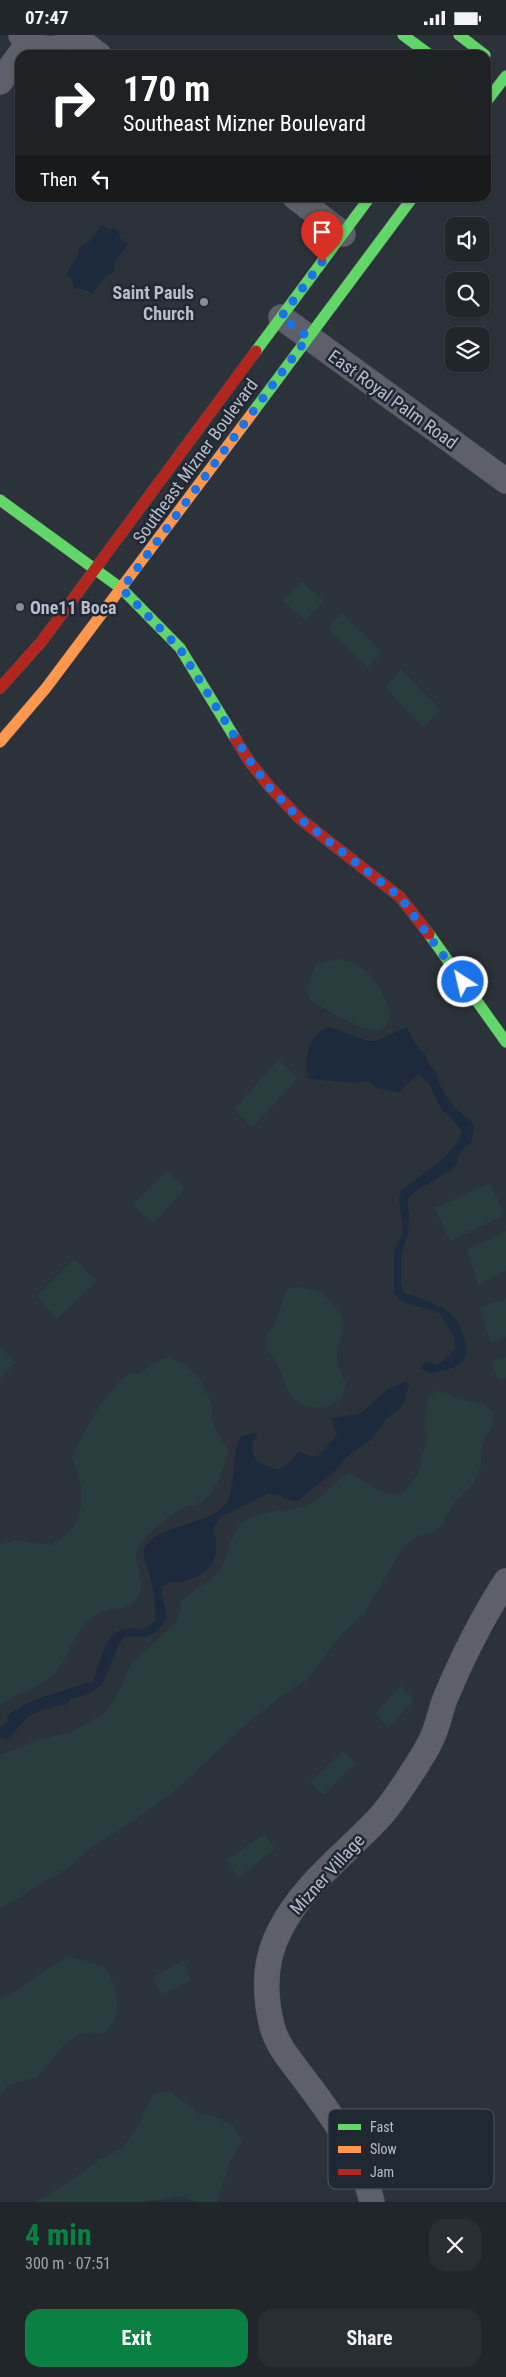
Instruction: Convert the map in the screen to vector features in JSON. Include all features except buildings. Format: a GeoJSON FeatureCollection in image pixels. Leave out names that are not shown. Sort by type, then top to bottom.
{"type":"FeatureCollection","features":[{"type":"Feature","properties":{"kind":"main road"},"geometry":{"type":"LineString","coordinates":[[403,35],[423,50]]}},
{"type":"Feature","properties":{"kind":"main road"},"geometry":{"type":"LineString","coordinates":[[458,35],[479,50]]}},
{"type":"Feature","properties":{"kind":"main road"},"geometry":{"type":"LineString","coordinates":[[491,94],[506,76]]}},
{"type":"Feature","properties":{"kind":"main road"},"geometry":{"type":"LineString","coordinates":[[491,101],[500,106]]}},
{"type":"Feature","properties":{"kind":"main road","name":"Southeast Mizner Boulevard"},"geometry":{"type":"LineString","coordinates":[[0,688],[42,641],[94,568],[366,202]]}},
{"type":"Feature","properties":{"kind":"main road","name":"Southeast Mizner Boulevard"},"geometry":{"type":"LineString","coordinates":[[0,742],[46,688],[122,589],[409,202]]}},
{"type":"Feature","properties":{"kind":"main road"},"geometry":{"type":"LineString","coordinates":[[0,499],[122,589],[180,649],[250,761],[269,787],[299,818],[400,897],[506,1042]]}},
{"type":"Feature","properties":{"kind":"street"},"geometry":{"type":"LineString","coordinates":[[19,50],[25,39],[48,49],[68,44],[76,36],[93,50]]}},
{"type":"Feature","properties":{"kind":"street"},"geometry":{"type":"LineString","coordinates":[[0,82],[15,56]]}},
{"type":"Feature","properties":{"kind":"street"},"geometry":{"type":"LineString","coordinates":[[301,202],[343,234]]}},
{"type":"Feature","properties":{"kind":"street","name":"East Royal Palm Road"},"geometry":{"type":"LineString","coordinates":[[281,317],[506,481]]}},
{"type":"Feature","properties":{"kind":"street","name":"Mizner Village"},"geometry":{"type":"LineString","coordinates":[[328,2113],[286,2054],[272,2028],[266,1979],[270,1955],[279,1931],[293,1908],[317,1880],[379,1818],[411,1773],[432,1738],[445,1700],[471,1642],[506,1581]]}},
{"type":"Feature","properties":{"kind":"street","name":"Mizner Village"},"geometry":{"type":"LineString","coordinates":[[368,2189],[372,2202]]}},
{"type":"Feature","properties":{"kind":"shaded area"},"geometry":{"type":"Polygon","coordinates":[[[302,582],[324,601],[305,620],[283,601],[302,582]]]}},
{"type":"Feature","properties":{"kind":"shaded area"},"geometry":{"type":"Polygon","coordinates":[[[342,613],[382,652],[367,667],[328,628],[342,613]]]}},
{"type":"Feature","properties":{"kind":"shaded area"},"geometry":{"type":"Polygon","coordinates":[[[401,669],[441,710],[423,727],[385,687],[401,669]]]}},
{"type":"Feature","properties":{"kind":"shaded area"},"geometry":{"type":"Polygon","coordinates":[[[338,959],[357,965],[378,986],[390,1013],[388,1023],[384,1028],[378,1031],[364,1028],[310,1000],[307,988],[316,964],[338,959]]]}},
{"type":"Feature","properties":{"kind":"shaded area"},"geometry":{"type":"Polygon","coordinates":[[[278,1060],[298,1078],[252,1128],[234,1109],[278,1060]]]}},
{"type":"Feature","properties":{"kind":"shaded area"},"geometry":{"type":"Polygon","coordinates":[[[167,1170],[185,1189],[153,1223],[133,1205],[167,1170]]]}},
{"type":"Feature","properties":{"kind":"shaded area"},"geometry":{"type":"Polygon","coordinates":[[[490,1183],[504,1215],[450,1241],[435,1208],[490,1183]]]}},
{"type":"Feature","properties":{"kind":"shaded area"},"geometry":{"type":"Polygon","coordinates":[[[506,1231],[506,1271],[478,1285],[467,1250],[506,1231]]]}},
{"type":"Feature","properties":{"kind":"shaded area"},"geometry":{"type":"Polygon","coordinates":[[[74,1259],[97,1281],[57,1319],[37,1296],[74,1259]]]}},
{"type":"Feature","properties":{"kind":"shaded area"},"geometry":{"type":"Polygon","coordinates":[[[300,1287],[321,1291],[342,1316],[344,1326],[337,1351],[337,1362],[346,1384],[342,1398],[323,1407],[315,1408],[302,1405],[292,1397],[288,1392],[278,1364],[265,1348],[267,1334],[277,1319],[288,1288],[300,1287]]]}},
{"type":"Feature","properties":{"kind":"shaded area"},"geometry":{"type":"Polygon","coordinates":[[[506,1298],[506,1337],[491,1342],[479,1308],[506,1298]]]}},
{"type":"Feature","properties":{"kind":"shaded area"},"geometry":{"type":"Polygon","coordinates":[[[0,1346],[16,1362],[0,1378],[0,1346]]]}},
{"type":"Feature","properties":{"kind":"shaded area"},"geometry":{"type":"Polygon","coordinates":[[[506,1356],[506,1378],[498,1381],[492,1361],[506,1356]]]}},
{"type":"Feature","properties":{"kind":"shaded area"},"geometry":{"type":"Polygon","coordinates":[[[169,1357],[186,1365],[200,1379],[212,1405],[212,1419],[216,1431],[229,1451],[216,1485],[203,1501],[185,1507],[173,1514],[141,1543],[137,1549],[136,1556],[141,1584],[141,1591],[138,1597],[128,1606],[97,1614],[82,1629],[53,1675],[0,1705],[0,1544],[16,1540],[50,1545],[69,1532],[79,1515],[81,1505],[81,1486],[72,1458],[97,1410],[114,1387],[124,1378],[133,1372],[138,1374],[163,1358],[169,1357]]]}},
{"type":"Feature","properties":{"kind":"shaded area"},"geometry":{"type":"Polygon","coordinates":[[[440,1391],[462,1400],[482,1403],[492,1411],[494,1422],[482,1445],[481,1466],[474,1483],[452,1505],[442,1526],[429,1534],[418,1536],[403,1547],[364,1614],[340,1636],[307,1680],[287,1692],[243,1727],[176,1790],[87,1851],[71,1866],[0,1909],[0,1755],[43,1738],[70,1732],[104,1714],[118,1693],[131,1664],[178,1621],[181,1602],[185,1597],[215,1576],[223,1565],[237,1528],[249,1518],[266,1513],[303,1507],[321,1496],[350,1473],[381,1492],[395,1494],[404,1492],[418,1474],[427,1437],[424,1423],[428,1398],[434,1392],[440,1391]]]}},
{"type":"Feature","properties":{"kind":"shaded area"},"geometry":{"type":"Polygon","coordinates":[[[400,1686],[414,1700],[389,1728],[375,1714],[400,1686]]]}},
{"type":"Feature","properties":{"kind":"shaded area"},"geometry":{"type":"Polygon","coordinates":[[[343,1751],[356,1763],[323,1795],[310,1782],[343,1751]]]}},
{"type":"Feature","properties":{"kind":"shaded area"},"geometry":{"type":"Polygon","coordinates":[[[264,1834],[275,1849],[238,1878],[227,1860],[264,1834]]]}},
{"type":"Feature","properties":{"kind":"shaded area"},"geometry":{"type":"Polygon","coordinates":[[[69,1956],[105,1967],[116,1992],[117,2009],[115,2018],[105,2033],[80,2034],[64,2045],[37,2077],[7,2086],[0,2096],[0,1999],[69,1956]]]}},
{"type":"Feature","properties":{"kind":"shaded area"},"geometry":{"type":"Polygon","coordinates":[[[183,1961],[191,1980],[161,1995],[153,1977],[183,1961]]]}},
{"type":"Feature","properties":{"kind":"shaded area"},"geometry":{"type":"Polygon","coordinates":[[[169,2091],[202,2115],[211,2115],[234,2126],[242,2142],[230,2162],[217,2202],[195,2202],[182,2196],[145,2202],[34,2202],[55,2191],[99,2160],[122,2148],[138,2127],[145,2108],[154,2094],[169,2091]]]}},
{"type":"Feature","properties":{"kind":"water"},"geometry":{"type":"Polygon","coordinates":[[[102,224],[109,230],[112,228],[118,230],[121,239],[128,244],[115,262],[114,271],[105,277],[92,294],[86,290],[74,288],[72,279],[66,275],[78,255],[79,248],[89,242],[102,224]]]}},
{"type":"Feature","properties":{"kind":"water"},"geometry":{"type":"Polygon","coordinates":[[[330,1027],[368,1041],[376,1041],[407,1027],[414,1042],[435,1071],[440,1086],[453,1106],[473,1123],[474,1129],[471,1143],[462,1150],[456,1165],[416,1191],[407,1201],[409,1214],[408,1234],[401,1256],[401,1284],[404,1293],[430,1302],[449,1312],[460,1328],[466,1343],[464,1358],[460,1363],[447,1370],[429,1373],[421,1368],[425,1361],[437,1365],[450,1355],[455,1348],[454,1337],[440,1313],[403,1302],[394,1293],[394,1251],[403,1232],[399,1198],[402,1190],[445,1157],[458,1140],[462,1131],[449,1115],[442,1110],[429,1084],[418,1074],[399,1092],[377,1088],[368,1081],[355,1083],[309,1079],[307,1056],[309,1048],[317,1034],[330,1027]]]}},
{"type":"Feature","properties":{"kind":"water"},"geometry":{"type":"Polygon","coordinates":[[[405,1382],[409,1384],[405,1400],[398,1410],[387,1418],[372,1439],[346,1457],[338,1468],[297,1501],[287,1500],[280,1495],[267,1494],[219,1518],[213,1530],[216,1552],[208,1569],[191,1579],[169,1582],[163,1586],[162,1593],[167,1618],[159,1629],[150,1635],[139,1637],[125,1636],[120,1642],[102,1685],[90,1693],[71,1699],[65,1705],[58,1705],[34,1713],[25,1719],[8,1739],[0,1738],[0,1727],[8,1722],[7,1716],[26,1704],[87,1682],[92,1684],[103,1652],[112,1636],[120,1631],[129,1629],[142,1630],[155,1621],[154,1597],[149,1572],[144,1559],[144,1551],[148,1543],[156,1537],[202,1519],[222,1508],[230,1493],[235,1454],[241,1436],[257,1433],[252,1447],[257,1462],[278,1470],[291,1461],[299,1451],[309,1456],[318,1456],[337,1435],[331,1418],[360,1414],[388,1389],[405,1382]]]}},
{"type":"Feature","properties":{"kind":"traffic: fast"},"geometry":{"type":"LineString","coordinates":[[403,35],[423,50]]}},
{"type":"Feature","properties":{"kind":"traffic: fast"},"geometry":{"type":"LineString","coordinates":[[459,35],[478,50]]}},
{"type":"Feature","properties":{"kind":"traffic: fast"},"geometry":{"type":"LineString","coordinates":[[491,96],[506,76]]}},
{"type":"Feature","properties":{"kind":"traffic: fast"},"geometry":{"type":"LineString","coordinates":[[256,351],[366,202]]}},
{"type":"Feature","properties":{"kind":"traffic: fast"},"geometry":{"type":"LineString","coordinates":[[253,412],[409,202]]}},
{"type":"Feature","properties":{"kind":"traffic: fast"},"geometry":{"type":"LineString","coordinates":[[0,500],[122,589],[180,648],[235,738]]}},
{"type":"Feature","properties":{"kind":"traffic: fast"},"geometry":{"type":"LineString","coordinates":[[429,934],[506,1042]]}},
{"type":"Feature","properties":{"kind":"traffic: slow"},"geometry":{"type":"LineString","coordinates":[[0,742],[46,688],[253,412]]}},
{"type":"Feature","properties":{"kind":"traffic: jam"},"geometry":{"type":"LineString","coordinates":[[0,688],[42,641],[256,351]]}},
{"type":"Feature","properties":{"kind":"traffic: jam"},"geometry":{"type":"LineString","coordinates":[[235,738],[249,761],[299,818],[400,897],[429,934]]}},
{"type":"Feature","properties":{"kind":"place","name":"Saint Pauls Church"},"geometry":{"type":"Point","coordinates":[204,302]}},
{"type":"Feature","properties":{"kind":"place","name":"One11 Boca"},"geometry":{"type":"Point","coordinates":[20,607]}},
{"type":"Feature","properties":{"kind":"route"},"geometry":{"type":"LineString","coordinates":[[322,262],[281,317],[308,337],[122,589],[180,649],[250,761],[269,787],[299,818],[400,897],[463,982]]}}]}
